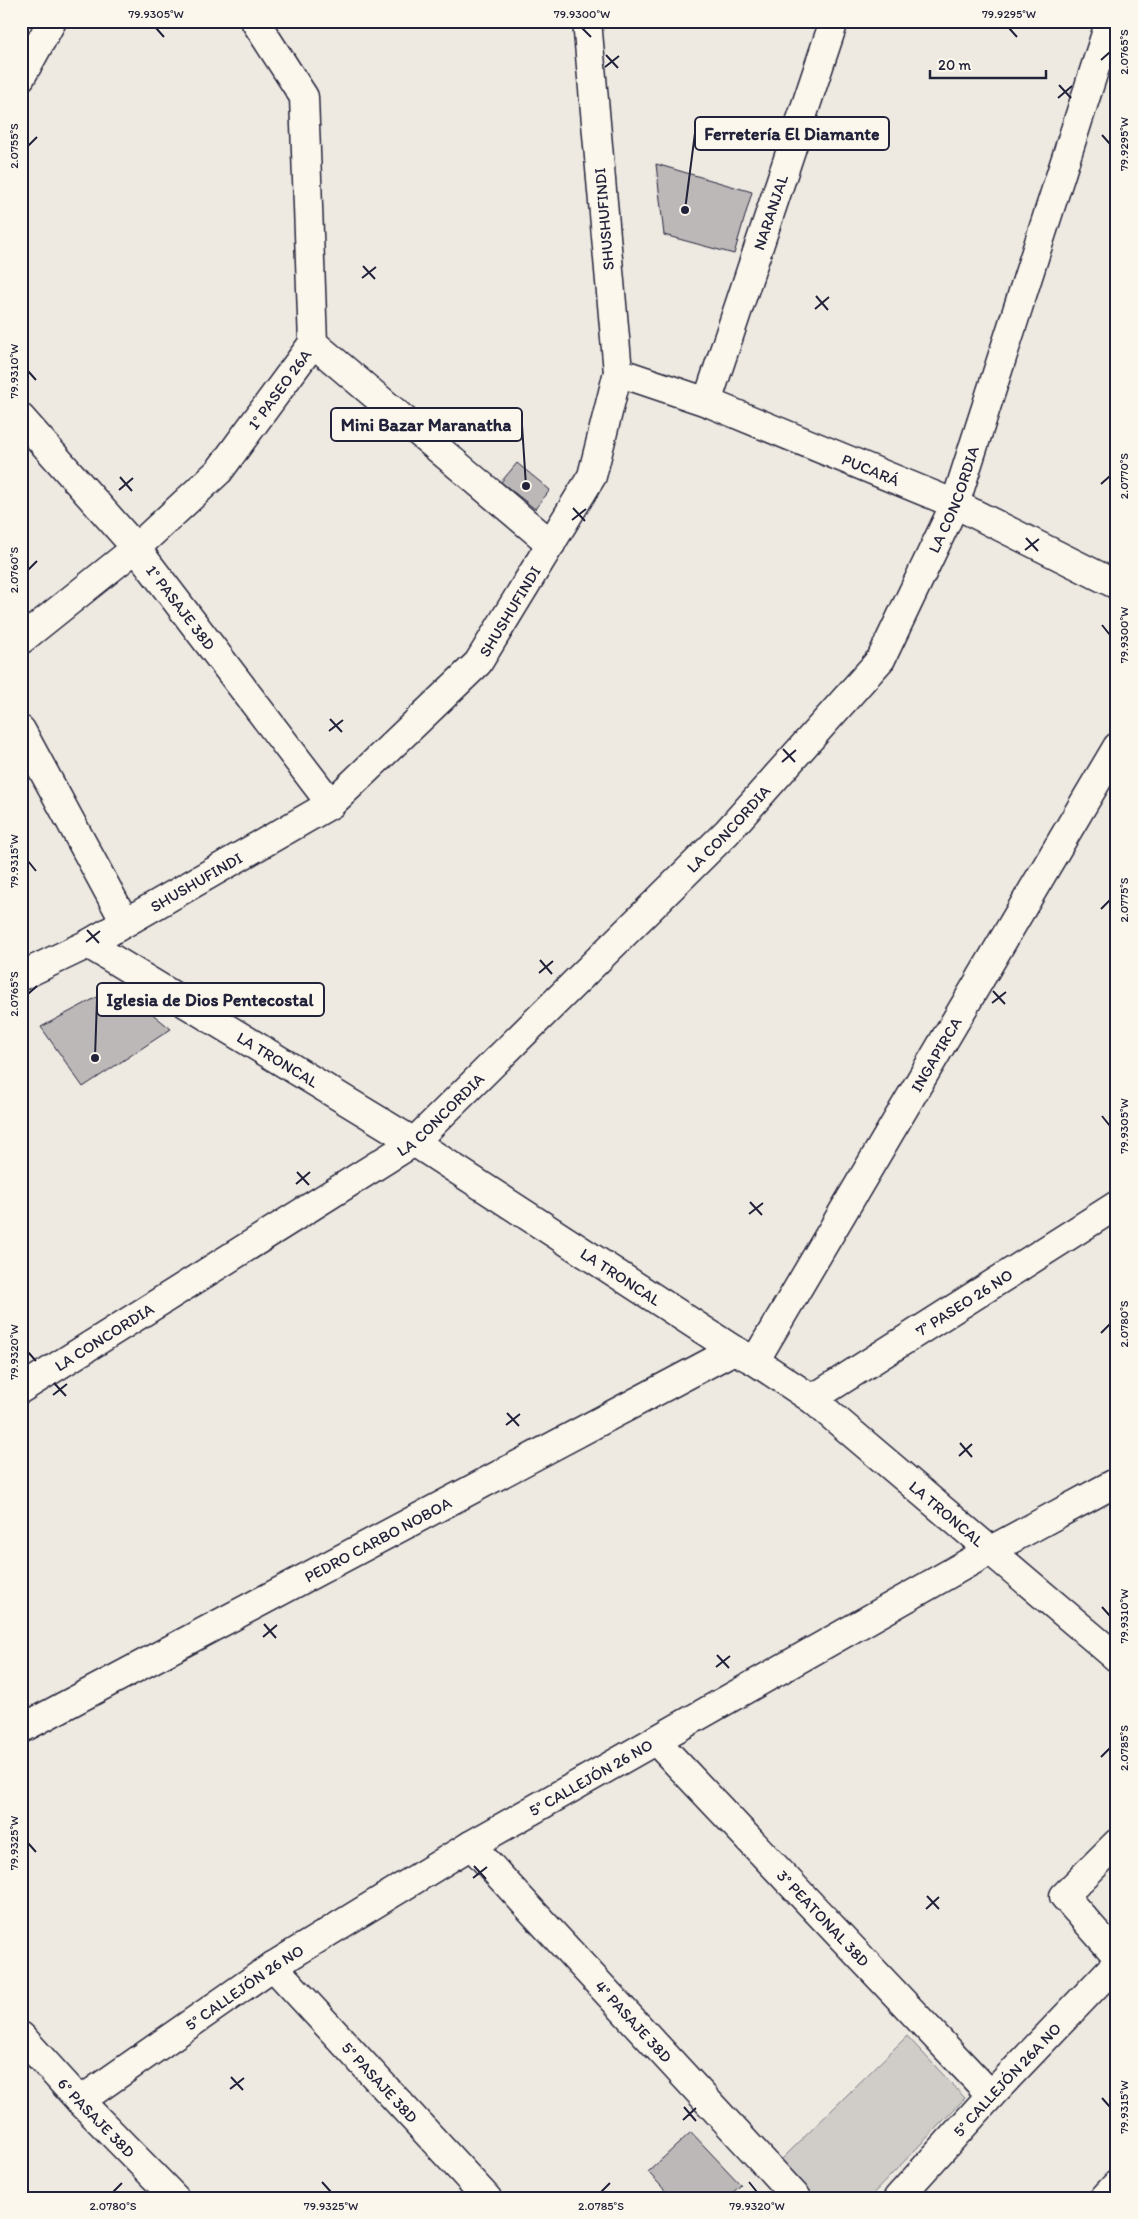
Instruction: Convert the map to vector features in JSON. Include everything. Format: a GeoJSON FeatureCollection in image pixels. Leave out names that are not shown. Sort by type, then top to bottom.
{"type":"FeatureCollection","features":[{"type":"Feature","properties":{"kind":"main road"},"geometry":{"type":"LineString","coordinates":[[21,77],[52,21]]}},
{"type":"Feature","properties":{"kind":"main road","name":"1° PASEO 26A"},"geometry":{"type":"LineString","coordinates":[[21,640],[136,548],[220,471],[313,343],[304,97],[255,21]]}},
{"type":"Feature","properties":{"kind":"main road","name":"SHUSHUFINDI"},"geometry":{"type":"LineString","coordinates":[[21,976],[88,944],[331,804],[478,663],[592,476],[618,372],[587,21]]}},
{"type":"Feature","properties":{"kind":"main road","name":"NARANJAL"},"geometry":{"type":"LineString","coordinates":[[707,402],[834,21]]}},
{"type":"Feature","properties":{"kind":"main road","name":"LA CONCORDIA"},"geometry":{"type":"LineString","coordinates":[[21,1389],[414,1142],[727,832],[881,659],[955,504],[1110,21]]}},
{"type":"Feature","properties":{"kind":"main road"},"geometry":{"type":"LineString","coordinates":[[313,343],[551,544]]}},
{"type":"Feature","properties":{"kind":"main road","name":"PUCARÁ"},"geometry":{"type":"LineString","coordinates":[[618,372],[707,402],[955,504],[1117,585]]}},
{"type":"Feature","properties":{"kind":"main road","name":"1° PASAJE 38D"},"geometry":{"type":"LineString","coordinates":[[21,418],[136,548],[331,804]]}},
{"type":"Feature","properties":{"kind":"main road"},"geometry":{"type":"LineString","coordinates":[[21,730],[125,922]]}},
{"type":"Feature","properties":{"kind":"main road","name":"INGAPIRCA"},"geometry":{"type":"LineString","coordinates":[[744,1355],[1117,747]]}},
{"type":"Feature","properties":{"kind":"main road","name":"LA TRONCAL"},"geometry":{"type":"LineString","coordinates":[[88,944],[414,1142],[812,1399],[1117,1658]]}},
{"type":"Feature","properties":{"kind":"main road","name":"7° PASEO 26 NO"},"geometry":{"type":"LineString","coordinates":[[812,1399],[1117,1205]]}},
{"type":"Feature","properties":{"kind":"main road","name":"PEDRO CARBO NOBOA"},"geometry":{"type":"LineString","coordinates":[[21,1729],[744,1355]]}},
{"type":"Feature","properties":{"kind":"main road","name":"5° CALLEJÓN 26 NO"},"geometry":{"type":"LineString","coordinates":[[80,2101],[273,1966],[472,1845],[991,1550],[1117,1482]]}},
{"type":"Feature","properties":{"kind":"main road","name":"3° PEATONAL 38D"},"geometry":{"type":"LineString","coordinates":[[655,1740],[991,2096]]}},
{"type":"Feature","properties":{"kind":"main road"},"geometry":{"type":"LineString","coordinates":[[1117,1843],[1064,1896],[1117,1956]]}},
{"type":"Feature","properties":{"kind":"main road","name":"4° PASAJE 38D"},"geometry":{"type":"LineString","coordinates":[[472,1845],[797,2198]]}},
{"type":"Feature","properties":{"kind":"main road","name":"5° CALLEJÓN 26A NO"},"geometry":{"type":"LineString","coordinates":[[898,2198],[991,2096],[1117,1963]]}},
{"type":"Feature","properties":{"kind":"main road","name":"5° PASAJE 38D"},"geometry":{"type":"LineString","coordinates":[[273,1966],[487,2198]]}},
{"type":"Feature","properties":{"kind":"main road","name":"6° PASAJE 38D"},"geometry":{"type":"LineString","coordinates":[[21,2036],[80,2101],[174,2198]]}},
{"type":"Feature","properties":{"kind":"main road"},"geometry":{"type":"LineString","coordinates":[[1104,2198],[1117,2184]]}},
{"type":"Feature","properties":{"kind":"shaded area"},"geometry":{"type":"Polygon","coordinates":[[[907,2036],[965,2098],[869,2198],[813,2198],[781,2160],[907,2036]]]}},
{"type":"Feature","properties":{"kind":"building"},"geometry":{"type":"Polygon","coordinates":[[[656,164],[752,192],[734,254],[664,235],[656,164]]]}},
{"type":"Feature","properties":{"kind":"building"},"geometry":{"type":"Polygon","coordinates":[[[517,463],[550,490],[535,509],[501,482],[517,463]]]}},
{"type":"Feature","properties":{"kind":"building"},"geometry":{"type":"Polygon","coordinates":[[[118,986],[171,1029],[83,1087],[41,1027],[118,986]]]}},
{"type":"Feature","properties":{"kind":"building"},"geometry":{"type":"Polygon","coordinates":[[[691,2132],[741,2185],[727,2198],[672,2198],[648,2172],[691,2132]]]}},
{"type":"Feature","properties":{"kind":"place","name":"Ferretería El Diamante"},"geometry":{"type":"Point","coordinates":[685,210]}},
{"type":"Feature","properties":{"kind":"place","name":"Mini Bazar Maranatha"},"geometry":{"type":"Point","coordinates":[526,486]}},
{"type":"Feature","properties":{"kind":"place","name":"Iglesia de Dios Pentecostal"},"geometry":{"type":"Point","coordinates":[95,1058]}}]}
